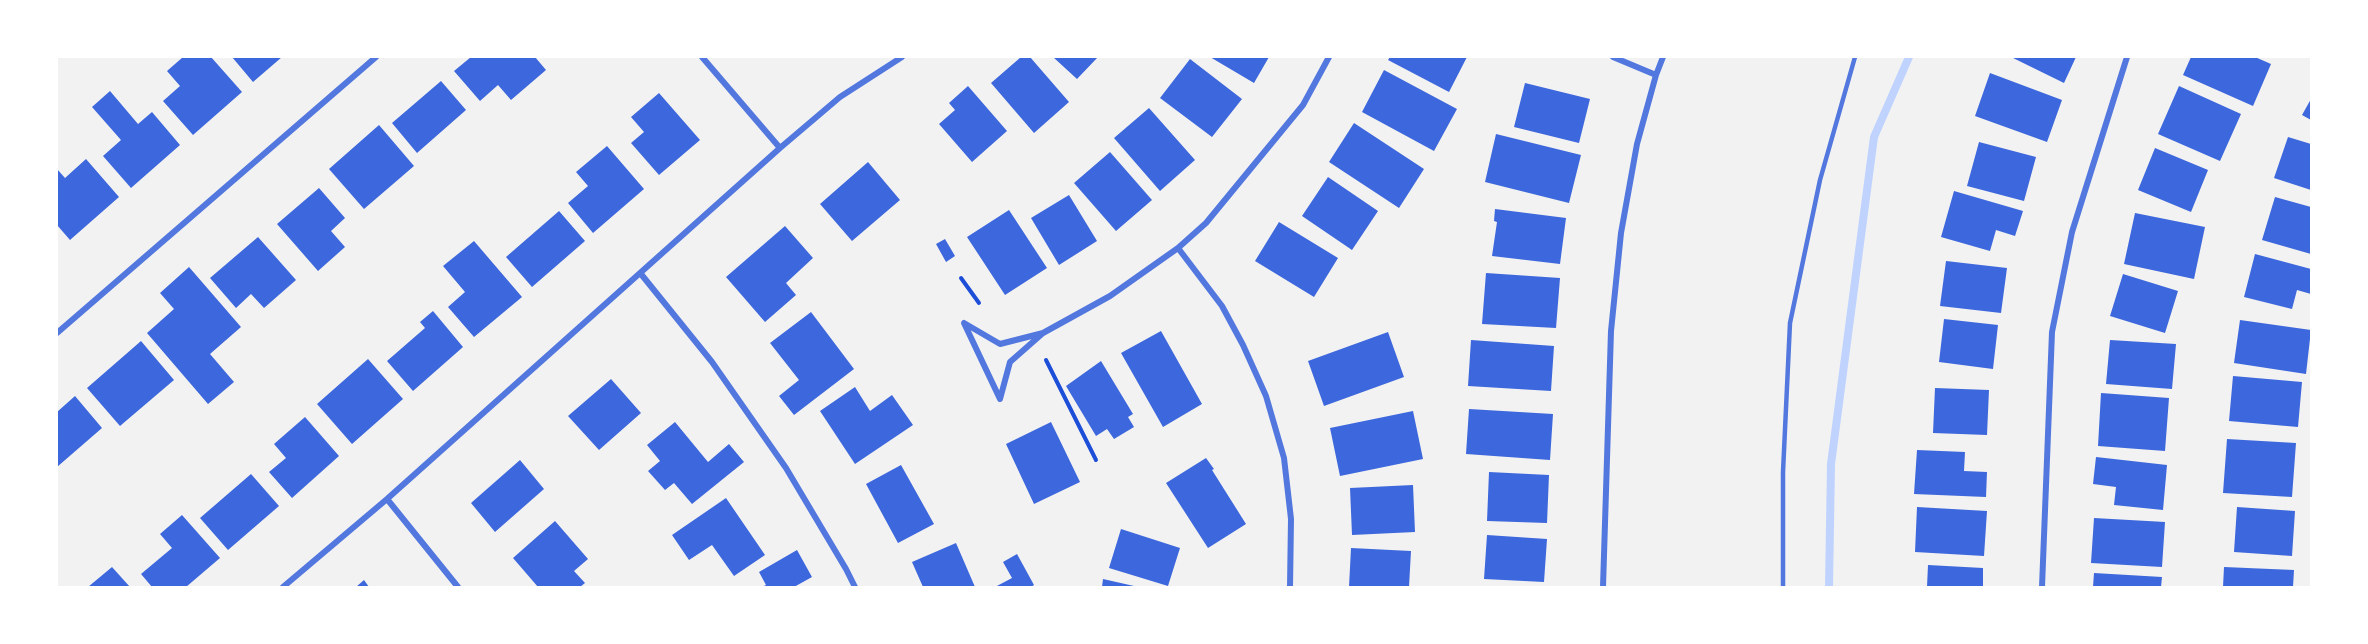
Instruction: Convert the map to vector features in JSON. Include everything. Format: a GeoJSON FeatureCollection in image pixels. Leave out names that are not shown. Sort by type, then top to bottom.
{"type":"FeatureCollection","features":[{"type":"Feature","properties":{"kind":"street"},"geometry":{"type":"LineString","coordinates":[[57,333],[375,57]]}},
{"type":"Feature","properties":{"kind":"street"},"geometry":{"type":"LineString","coordinates":[[702,57],[780,148]]}},
{"type":"Feature","properties":{"kind":"street"},"geometry":{"type":"LineString","coordinates":[[283,587],[387,499],[780,148],[840,97],[902,57]]}},
{"type":"Feature","properties":{"kind":"street"},"geometry":{"type":"LineString","coordinates":[[1042,333],[1000,344],[964,323],[1000,399],[1010,362],[1042,333],[1110,296],[1178,248],[1206,223],[1303,105],[1329,57]]}},
{"type":"Feature","properties":{"kind":"street"},"geometry":{"type":"LineString","coordinates":[[1613,57],[1656,75]]}},
{"type":"Feature","properties":{"kind":"street"},"geometry":{"type":"LineString","coordinates":[[1603,587],[1611,331],[1621,233],[1637,144],[1663,57]]}},
{"type":"Feature","properties":{"kind":"street"},"geometry":{"type":"LineString","coordinates":[[2042,587],[2052,332],[2072,232],[2127,57]]}},
{"type":"Feature","properties":{"kind":"street"},"geometry":{"type":"LineString","coordinates":[[1178,248],[1222,306],[1266,396],[1284,458],[1291,519],[1290,587]]}},
{"type":"Feature","properties":{"kind":"street"},"geometry":{"type":"LineString","coordinates":[[641,274],[712,362],[786,468],[855,587]]}},
{"type":"Feature","properties":{"kind":"street"},"geometry":{"type":"LineString","coordinates":[[387,499],[458,587]]}},
{"type":"Feature","properties":{"kind":"lane"},"geometry":{"type":"LineString","coordinates":[[1783,587],[1783,472],[1790,323],[1820,180],[1855,57]]}},
{"type":"Feature","properties":{"kind":"path"},"geometry":{"type":"LineString","coordinates":[[961,278],[979,303]]}},
{"type":"Feature","properties":{"kind":"path"},"geometry":{"type":"LineString","coordinates":[[1047,360],[1096,460]]}},
{"type":"Feature","properties":{"kind":"building"},"geometry":{"type":"Polygon","coordinates":[[[183,57],[211,57],[242,92],[193,135],[163,101],[180,86],[167,71],[183,57]]]}},
{"type":"Feature","properties":{"kind":"building"},"geometry":{"type":"Polygon","coordinates":[[[232,57],[282,57],[253,82],[232,57]]]}},
{"type":"Feature","properties":{"kind":"building"},"geometry":{"type":"Polygon","coordinates":[[[471,57],[535,57],[546,70],[511,100],[498,85],[480,101],[454,71],[471,57]]]}},
{"type":"Feature","properties":{"kind":"building"},"geometry":{"type":"Polygon","coordinates":[[[1021,57],[1030,57],[1069,102],[1034,133],[991,83],[1021,57]]]}},
{"type":"Feature","properties":{"kind":"building"},"geometry":{"type":"Polygon","coordinates":[[[1053,57],[1098,57],[1077,79],[1053,57]]]}},
{"type":"Feature","properties":{"kind":"building"},"geometry":{"type":"Polygon","coordinates":[[[1210,57],[1269,57],[1254,83],[1210,57]]]}},
{"type":"Feature","properties":{"kind":"building"},"geometry":{"type":"Polygon","coordinates":[[[1390,57],[1467,57],[1449,92],[1388,60],[1390,57]]]}},
{"type":"Feature","properties":{"kind":"building"},"geometry":{"type":"Polygon","coordinates":[[[2011,57],[2076,57],[2064,83],[2011,57]]]}},
{"type":"Feature","properties":{"kind":"building"},"geometry":{"type":"Polygon","coordinates":[[[2191,57],[2255,57],[2271,64],[2253,106],[2183,75],[2191,57]]]}},
{"type":"Feature","properties":{"kind":"building"},"geometry":{"type":"Polygon","coordinates":[[[1190,59],[1242,99],[1212,137],[1160,98],[1190,59]]]}},
{"type":"Feature","properties":{"kind":"building"},"geometry":{"type":"Polygon","coordinates":[[[1384,70],[1457,109],[1434,151],[1362,112],[1384,70]]]}},
{"type":"Feature","properties":{"kind":"building"},"geometry":{"type":"Polygon","coordinates":[[[1990,73],[2062,100],[2047,142],[1975,116],[1990,73]]]}},
{"type":"Feature","properties":{"kind":"building"},"geometry":{"type":"Polygon","coordinates":[[[441,81],[466,110],[417,153],[392,123],[441,81]]]}},
{"type":"Feature","properties":{"kind":"building"},"geometry":{"type":"Polygon","coordinates":[[[1525,83],[1590,99],[1579,143],[1514,127],[1525,83]]]}},
{"type":"Feature","properties":{"kind":"building"},"geometry":{"type":"Polygon","coordinates":[[[968,86],[1007,131],[972,162],[939,124],[955,110],[949,103],[968,86]]]}},
{"type":"Feature","properties":{"kind":"building"},"geometry":{"type":"Polygon","coordinates":[[[2179,86],[2241,114],[2220,161],[2158,134],[2179,86]]]}},
{"type":"Feature","properties":{"kind":"building"},"geometry":{"type":"Polygon","coordinates":[[[110,91],[138,124],[152,112],[180,145],[131,188],[103,156],[121,140],[92,107],[110,91]]]}},
{"type":"Feature","properties":{"kind":"building"},"geometry":{"type":"Polygon","coordinates":[[[659,93],[700,140],[659,175],[631,143],[644,132],[631,117],[659,93]]]}},
{"type":"Feature","properties":{"kind":"building"},"geometry":{"type":"Polygon","coordinates":[[[2311,99],[2311,120],[2302,115],[2311,99]]]}},
{"type":"Feature","properties":{"kind":"building"},"geometry":{"type":"Polygon","coordinates":[[[1149,108],[1195,160],[1160,191],[1114,138],[1149,108]]]}},
{"type":"Feature","properties":{"kind":"building"},"geometry":{"type":"Polygon","coordinates":[[[1354,123],[1424,169],[1399,208],[1329,162],[1354,123]]]}},
{"type":"Feature","properties":{"kind":"building"},"geometry":{"type":"Polygon","coordinates":[[[379,125],[414,166],[364,209],[329,169],[379,125]]]}},
{"type":"Feature","properties":{"kind":"building"},"geometry":{"type":"Polygon","coordinates":[[[1496,134],[1581,155],[1569,203],[1485,182],[1496,134]]]}},
{"type":"Feature","properties":{"kind":"building"},"geometry":{"type":"Polygon","coordinates":[[[2288,137],[2311,144],[2311,190],[2274,178],[2288,137]]]}},
{"type":"Feature","properties":{"kind":"building"},"geometry":{"type":"Polygon","coordinates":[[[1979,142],[2036,157],[2024,201],[1967,186],[1979,142]]]}},
{"type":"Feature","properties":{"kind":"building"},"geometry":{"type":"Polygon","coordinates":[[[607,146],[644,189],[593,233],[568,203],[588,186],[576,172],[607,146]]]}},
{"type":"Feature","properties":{"kind":"building"},"geometry":{"type":"Polygon","coordinates":[[[2155,148],[2208,170],[2191,212],[2138,190],[2155,148]]]}},
{"type":"Feature","properties":{"kind":"building"},"geometry":{"type":"Polygon","coordinates":[[[1110,152],[1152,200],[1116,231],[1074,183],[1110,152]]]}},
{"type":"Feature","properties":{"kind":"building"},"geometry":{"type":"Polygon","coordinates":[[[86,159],[119,197],[70,240],[57,225],[57,169],[65,178],[86,159]]]}},
{"type":"Feature","properties":{"kind":"building"},"geometry":{"type":"Polygon","coordinates":[[[868,162],[900,200],[852,241],[820,204],[868,162]]]}},
{"type":"Feature","properties":{"kind":"building"},"geometry":{"type":"Polygon","coordinates":[[[1328,177],[1378,211],[1352,250],[1302,216],[1328,177]]]}},
{"type":"Feature","properties":{"kind":"building"},"geometry":{"type":"Polygon","coordinates":[[[319,188],[345,218],[331,231],[345,247],[318,271],[277,224],[319,188]]]}},
{"type":"Feature","properties":{"kind":"building"},"geometry":{"type":"Polygon","coordinates":[[[1954,191],[2023,211],[2015,236],[1996,230],[1990,251],[1941,237],[1954,191]]]}},
{"type":"Feature","properties":{"kind":"building"},"geometry":{"type":"Polygon","coordinates":[[[1069,195],[1097,241],[1059,265],[1031,218],[1069,195]]]}},
{"type":"Feature","properties":{"kind":"building"},"geometry":{"type":"Polygon","coordinates":[[[2275,197],[2311,207],[2311,254],[2262,240],[2275,197]]]}},
{"type":"Feature","properties":{"kind":"building"},"geometry":{"type":"Polygon","coordinates":[[[1495,209],[1566,218],[1560,264],[1492,256],[1497,222],[1494,221],[1495,209]]]}},
{"type":"Feature","properties":{"kind":"building"},"geometry":{"type":"Polygon","coordinates":[[[1009,210],[1047,268],[1005,295],[967,237],[1009,210]]]}},
{"type":"Feature","properties":{"kind":"building"},"geometry":{"type":"Polygon","coordinates":[[[559,211],[585,241],[532,287],[506,257],[559,211]]]}},
{"type":"Feature","properties":{"kind":"building"},"geometry":{"type":"Polygon","coordinates":[[[2135,213],[2205,227],[2194,279],[2124,264],[2135,213]]]}},
{"type":"Feature","properties":{"kind":"building"},"geometry":{"type":"Polygon","coordinates":[[[1279,222],[1338,258],[1314,297],[1255,261],[1279,222]]]}},
{"type":"Feature","properties":{"kind":"building"},"geometry":{"type":"Polygon","coordinates":[[[785,226],[813,258],[786,283],[796,295],[765,322],[726,277],[785,226]]]}},
{"type":"Feature","properties":{"kind":"building"},"geometry":{"type":"Polygon","coordinates":[[[258,237],[296,280],[264,308],[251,294],[236,308],[210,278],[258,237]]]}},
{"type":"Feature","properties":{"kind":"building"},"geometry":{"type":"Polygon","coordinates":[[[945,239],[955,256],[946,262],[936,244],[945,239]]]}},
{"type":"Feature","properties":{"kind":"building"},"geometry":{"type":"Polygon","coordinates":[[[474,241],[522,297],[474,337],[448,307],[465,292],[443,266],[474,241]]]}},
{"type":"Feature","properties":{"kind":"building"},"geometry":{"type":"Polygon","coordinates":[[[2255,254],[2311,269],[2311,294],[2297,290],[2292,309],[2244,297],[2255,254]]]}},
{"type":"Feature","properties":{"kind":"building"},"geometry":{"type":"Polygon","coordinates":[[[1946,261],[2007,268],[2001,313],[1940,306],[1946,261]]]}},
{"type":"Feature","properties":{"kind":"building"},"geometry":{"type":"Polygon","coordinates":[[[189,267],[241,327],[210,354],[234,382],[208,404],[147,333],[174,309],[160,293],[189,267]]]}},
{"type":"Feature","properties":{"kind":"building"},"geometry":{"type":"Polygon","coordinates":[[[1486,273],[1560,278],[1556,328],[1482,324],[1486,273]]]}},
{"type":"Feature","properties":{"kind":"building"},"geometry":{"type":"Polygon","coordinates":[[[2123,274],[2178,291],[2165,333],[2110,316],[2123,274]]]}},
{"type":"Feature","properties":{"kind":"building"},"geometry":{"type":"Polygon","coordinates":[[[433,311],[463,347],[413,391],[387,361],[425,328],[420,322],[433,311]]]}},
{"type":"Feature","properties":{"kind":"building"},"geometry":{"type":"Polygon","coordinates":[[[811,312],[854,369],[794,415],[779,396],[799,380],[770,343],[811,312]]]}},
{"type":"Feature","properties":{"kind":"building"},"geometry":{"type":"Polygon","coordinates":[[[1944,319],[1998,325],[1993,369],[1939,362],[1944,319]]]}},
{"type":"Feature","properties":{"kind":"building"},"geometry":{"type":"Polygon","coordinates":[[[2240,320],[2311,330],[2306,374],[2234,363],[2240,320]]]}},
{"type":"Feature","properties":{"kind":"building"},"geometry":{"type":"Polygon","coordinates":[[[1161,331],[1202,404],[1163,427],[1121,353],[1161,331]]]}},
{"type":"Feature","properties":{"kind":"building"},"geometry":{"type":"Polygon","coordinates":[[[1388,332],[1404,377],[1324,406],[1308,361],[1388,332]]]}},
{"type":"Feature","properties":{"kind":"building"},"geometry":{"type":"Polygon","coordinates":[[[1471,340],[1554,346],[1551,391],[1468,386],[1471,340]]]}},
{"type":"Feature","properties":{"kind":"building"},"geometry":{"type":"Polygon","coordinates":[[[2110,340],[2176,344],[2172,389],[2106,384],[2110,340]]]}},
{"type":"Feature","properties":{"kind":"building"},"geometry":{"type":"Polygon","coordinates":[[[141,341],[174,380],[120,426],[87,388],[141,341]]]}},
{"type":"Feature","properties":{"kind":"building"},"geometry":{"type":"Polygon","coordinates":[[[368,359],[403,399],[352,444],[317,404],[368,359]]]}},
{"type":"Feature","properties":{"kind":"building"},"geometry":{"type":"Polygon","coordinates":[[[1101,361],[1133,414],[1128,417],[1134,427],[1114,439],[1107,429],[1096,436],[1066,386],[1101,361]]]}},
{"type":"Feature","properties":{"kind":"building"},"geometry":{"type":"Polygon","coordinates":[[[2233,376],[2302,382],[2298,427],[2229,421],[2233,376]]]}},
{"type":"Feature","properties":{"kind":"building"},"geometry":{"type":"Polygon","coordinates":[[[611,379],[641,413],[599,450],[568,416],[611,379]]]}},
{"type":"Feature","properties":{"kind":"building"},"geometry":{"type":"Polygon","coordinates":[[[855,387],[870,411],[892,395],[913,425],[855,464],[820,411],[855,387]]]}},
{"type":"Feature","properties":{"kind":"building"},"geometry":{"type":"Polygon","coordinates":[[[1935,388],[1989,390],[1987,435],[1933,433],[1935,388]]]}},
{"type":"Feature","properties":{"kind":"building"},"geometry":{"type":"Polygon","coordinates":[[[2101,393],[2169,398],[2165,451],[2098,446],[2101,393]]]}},
{"type":"Feature","properties":{"kind":"building"},"geometry":{"type":"Polygon","coordinates":[[[75,396],[102,428],[57,467],[57,412],[75,396]]]}},
{"type":"Feature","properties":{"kind":"building"},"geometry":{"type":"Polygon","coordinates":[[[1469,409],[1553,414],[1550,460],[1466,454],[1469,409]]]}},
{"type":"Feature","properties":{"kind":"building"},"geometry":{"type":"Polygon","coordinates":[[[1413,411],[1423,459],[1340,476],[1330,428],[1413,411]]]}},
{"type":"Feature","properties":{"kind":"building"},"geometry":{"type":"Polygon","coordinates":[[[305,417],[339,456],[292,498],[269,472],[286,458],[274,444],[305,417]]]}},
{"type":"Feature","properties":{"kind":"building"},"geometry":{"type":"Polygon","coordinates":[[[675,422],[708,462],[729,444],[744,462],[692,504],[674,483],[665,490],[648,471],[660,461],[647,445],[675,422]]]}},
{"type":"Feature","properties":{"kind":"building"},"geometry":{"type":"Polygon","coordinates":[[[1051,422],[1080,482],[1034,504],[1006,444],[1051,422]]]}},
{"type":"Feature","properties":{"kind":"building"},"geometry":{"type":"Polygon","coordinates":[[[2227,439],[2296,443],[2292,497],[2223,493],[2227,439]]]}},
{"type":"Feature","properties":{"kind":"building"},"geometry":{"type":"Polygon","coordinates":[[[1917,450],[1965,452],[1964,471],[1987,472],[1986,497],[1914,494],[1917,450]]]}},
{"type":"Feature","properties":{"kind":"building"},"geometry":{"type":"Polygon","coordinates":[[[2096,457],[2167,465],[2163,510],[2114,505],[2116,487],[2093,484],[2096,457]]]}},
{"type":"Feature","properties":{"kind":"building"},"geometry":{"type":"Polygon","coordinates":[[[1206,458],[1246,524],[1208,548],[1166,483],[1206,458]]]}},
{"type":"Feature","properties":{"kind":"building"},"geometry":{"type":"Polygon","coordinates":[[[520,460],[544,489],[495,532],[471,503],[520,460]]]}},
{"type":"Feature","properties":{"kind":"building"},"geometry":{"type":"Polygon","coordinates":[[[901,465],[934,524],[898,543],[866,484],[901,465]]]}},
{"type":"Feature","properties":{"kind":"building"},"geometry":{"type":"Polygon","coordinates":[[[1489,472],[1549,475],[1547,523],[1487,521],[1489,472]]]}},
{"type":"Feature","properties":{"kind":"building"},"geometry":{"type":"Polygon","coordinates":[[[251,474],[279,506],[228,550],[200,518],[251,474]]]}},
{"type":"Feature","properties":{"kind":"building"},"geometry":{"type":"Polygon","coordinates":[[[1413,485],[1415,532],[1352,535],[1350,488],[1413,485]]]}},
{"type":"Feature","properties":{"kind":"building"},"geometry":{"type":"Polygon","coordinates":[[[726,498],[765,555],[734,576],[712,545],[689,560],[672,535],[726,498]]]}},
{"type":"Feature","properties":{"kind":"building"},"geometry":{"type":"Polygon","coordinates":[[[1917,507],[1987,511],[1984,556],[1915,552],[1917,507]]]}},
{"type":"Feature","properties":{"kind":"building"},"geometry":{"type":"Polygon","coordinates":[[[2237,507],[2295,511],[2292,556],[2234,552],[2237,507]]]}},
{"type":"Feature","properties":{"kind":"building"},"geometry":{"type":"Polygon","coordinates":[[[182,515],[220,558],[186,587],[152,587],[141,574],[172,548],[160,534],[182,515]]]}},
{"type":"Feature","properties":{"kind":"building"},"geometry":{"type":"Polygon","coordinates":[[[2094,518],[2165,522],[2162,567],[2091,563],[2094,518]]]}},
{"type":"Feature","properties":{"kind":"building"},"geometry":{"type":"Polygon","coordinates":[[[555,521],[588,559],[574,571],[585,583],[580,587],[538,587],[513,558],[555,521]]]}},
{"type":"Feature","properties":{"kind":"building"},"geometry":{"type":"Polygon","coordinates":[[[1121,529],[1180,548],[1168,586],[1109,568],[1121,529]]]}},
{"type":"Feature","properties":{"kind":"building"},"geometry":{"type":"Polygon","coordinates":[[[1487,535],[1547,539],[1544,582],[1484,579],[1487,535]]]}},
{"type":"Feature","properties":{"kind":"building"},"geometry":{"type":"Polygon","coordinates":[[[956,543],[975,587],[923,587],[912,562],[956,543]]]}},
{"type":"Feature","properties":{"kind":"building"},"geometry":{"type":"Polygon","coordinates":[[[1351,548],[1411,551],[1409,587],[1349,587],[1351,548]]]}},
{"type":"Feature","properties":{"kind":"building"},"geometry":{"type":"Polygon","coordinates":[[[797,550],[812,577],[794,587],[762,587],[766,585],[759,572],[797,550]]]}},
{"type":"Feature","properties":{"kind":"building"},"geometry":{"type":"Polygon","coordinates":[[[1017,554],[1034,585],[1031,587],[995,587],[1012,578],[1003,562],[1017,554]]]}},
{"type":"Feature","properties":{"kind":"building"},"geometry":{"type":"Polygon","coordinates":[[[1928,565],[1983,568],[1983,587],[1927,587],[1928,565]]]}},
{"type":"Feature","properties":{"kind":"building"},"geometry":{"type":"Polygon","coordinates":[[[112,567],[130,587],[88,587],[112,567]]]}},
{"type":"Feature","properties":{"kind":"building"},"geometry":{"type":"Polygon","coordinates":[[[2224,567],[2294,570],[2293,587],[2223,587],[2224,567]]]}},
{"type":"Feature","properties":{"kind":"building"},"geometry":{"type":"Polygon","coordinates":[[[2094,573],[2162,577],[2161,587],[2093,587],[2094,573]]]}},
{"type":"Feature","properties":{"kind":"building"},"geometry":{"type":"Polygon","coordinates":[[[1103,579],[1134,586],[1134,587],[1102,587],[1103,579]]]}},
{"type":"Feature","properties":{"kind":"building"},"geometry":{"type":"Polygon","coordinates":[[[364,580],[369,587],[356,587],[364,580]]]}},
{"type":"Feature","properties":{"kind":"waterway"},"geometry":{"type":"LineString","coordinates":[[1829,587],[1831,464],[1874,137],[1909,57]]}}]}
